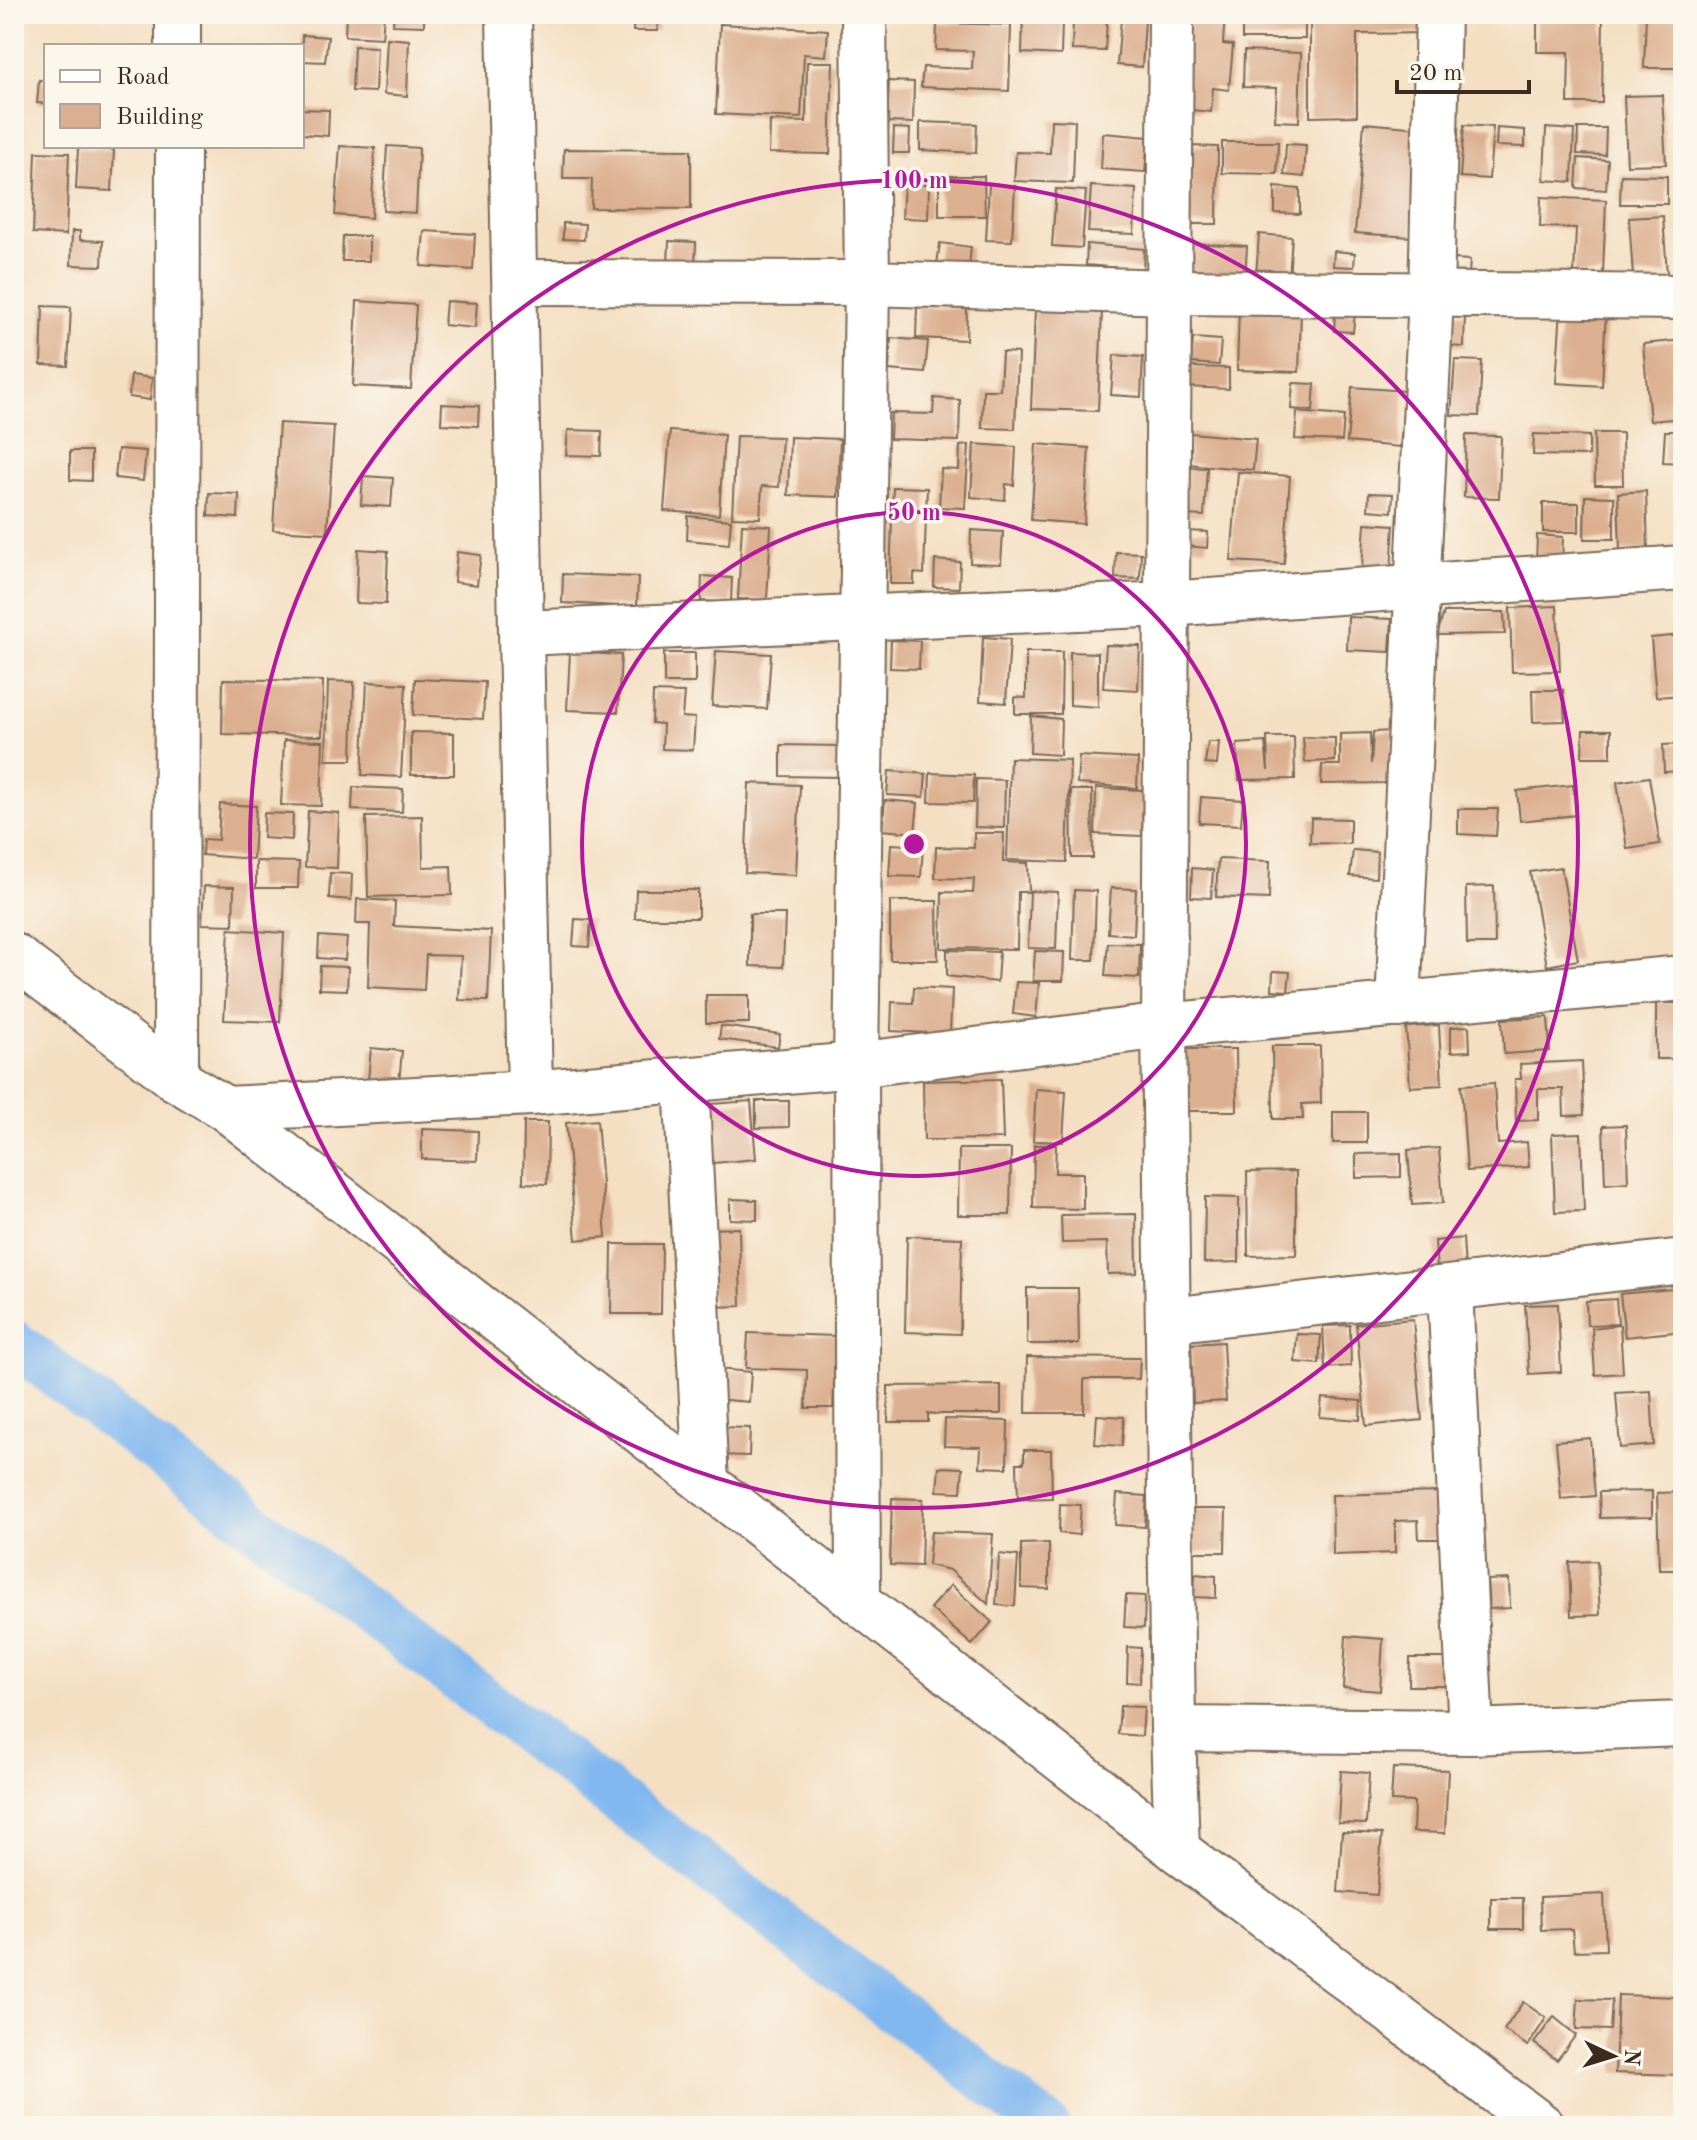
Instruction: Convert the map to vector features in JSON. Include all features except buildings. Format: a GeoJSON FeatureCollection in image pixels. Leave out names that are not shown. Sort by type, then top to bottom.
{"type":"FeatureCollection","features":[{"type":"Feature","properties":{"kind":"street"},"geometry":{"type":"LineString","coordinates":[[178,14],[178,44]]}},
{"type":"Feature","properties":{"kind":"street"},"geometry":{"type":"LineString","coordinates":[[509,14],[530,1093]]}},
{"type":"Feature","properties":{"kind":"street"},"geometry":{"type":"LineString","coordinates":[[858,1602],[856,1065],[867,283],[864,14]]}},
{"type":"Feature","properties":{"kind":"street"},"geometry":{"type":"LineString","coordinates":[[1171,14],[1164,1026],[1177,1850]]}},
{"type":"Feature","properties":{"kind":"street"},"geometry":{"type":"LineString","coordinates":[[1398,1005],[1431,295],[1438,14]]}},
{"type":"Feature","properties":{"kind":"street"},"geometry":{"type":"LineString","coordinates":[[176,1079],[178,148]]}},
{"type":"Feature","properties":{"kind":"street"},"geometry":{"type":"LineString","coordinates":[[515,282],[867,283],[1171,292],[1683,297]]}},
{"type":"Feature","properties":{"kind":"street"},"geometry":{"type":"LineString","coordinates":[[523,633],[1167,604],[1683,568]]}},
{"type":"Feature","properties":{"kind":"street"},"geometry":{"type":"LineString","coordinates":[[14,956],[176,1079],[226,1109],[1177,1850],[1542,2126]]}},
{"type":"Feature","properties":{"kind":"street"},"geometry":{"type":"LineString","coordinates":[[226,1109],[530,1093],[856,1065],[1164,1026],[1683,978]]}},
{"type":"Feature","properties":{"kind":"street"},"geometry":{"type":"LineString","coordinates":[[686,1080],[706,1483]]}},
{"type":"Feature","properties":{"kind":"street"},"geometry":{"type":"LineString","coordinates":[[1169,1320],[1683,1261]]}},
{"type":"Feature","properties":{"kind":"street"},"geometry":{"type":"LineString","coordinates":[[1450,1289],[1471,1732]]}},
{"type":"Feature","properties":{"kind":"street"},"geometry":{"type":"LineString","coordinates":[[1173,1729],[1471,1732],[1683,1724]]}},
{"type":"Feature","properties":{"kind":"waterway"},"geometry":{"type":"LineString","coordinates":[[14,1343],[1047,2126]]}}]}
